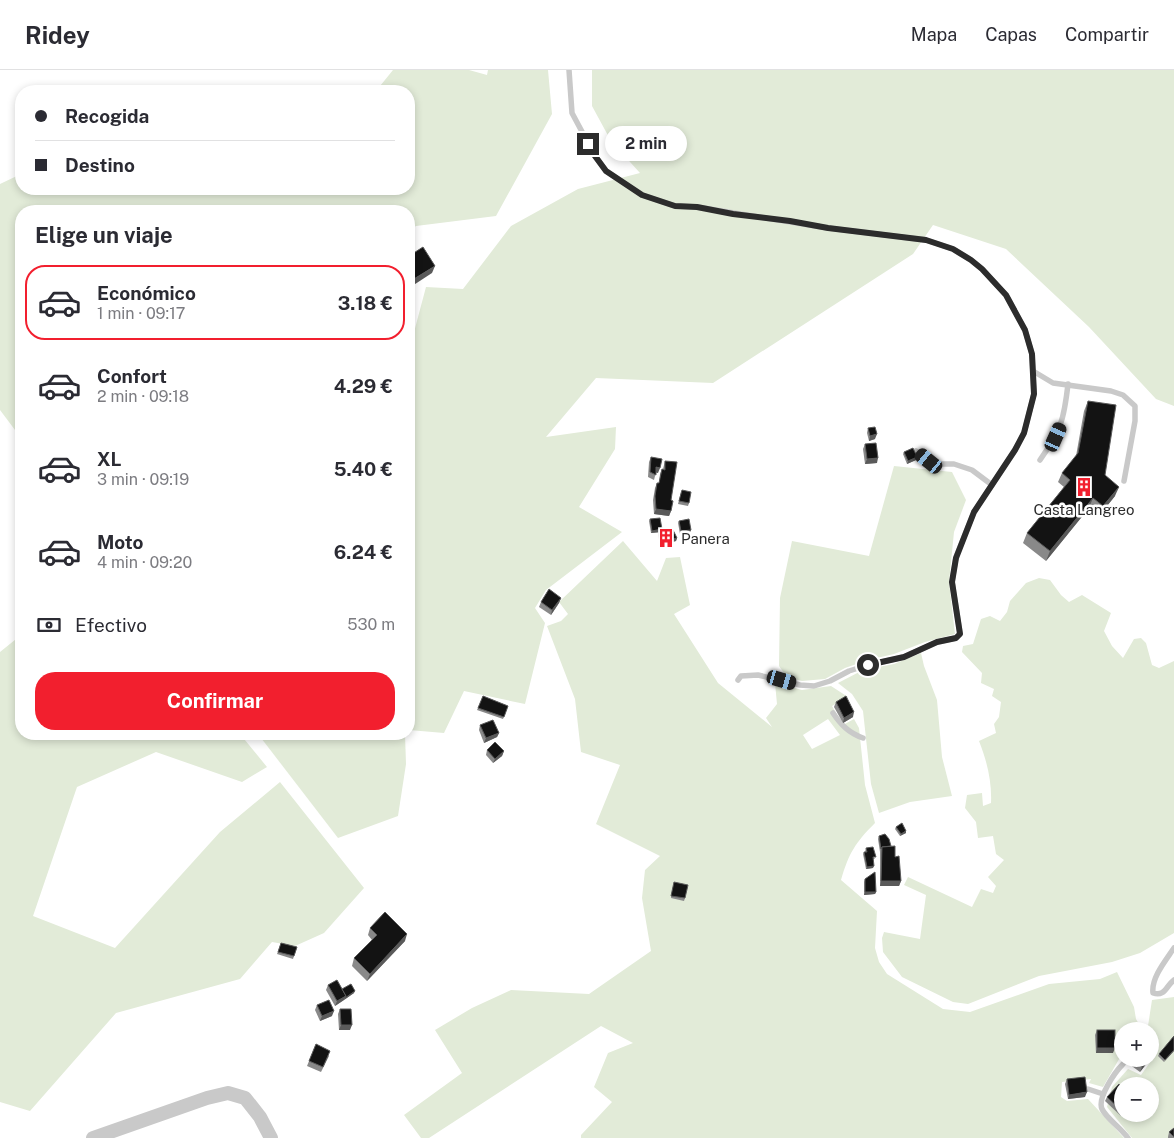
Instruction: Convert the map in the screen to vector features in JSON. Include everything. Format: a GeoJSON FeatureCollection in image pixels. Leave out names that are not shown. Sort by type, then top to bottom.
{"type":"FeatureCollection","features":[{"type":"Feature","properties":{"kind":"street"},"geometry":{"type":"LineString","coordinates":[[93,1138],[207,1098],[228,1094],[245,1098],[260,1117],[270,1138]]}},
{"type":"Feature","properties":{"kind":"lane"},"geometry":{"type":"LineString","coordinates":[[569,70],[572,113],[595,156],[606,171],[624,184],[642,195],[675,206],[697,207],[828,228],[926,240],[953,249],[982,269],[1006,295],[1025,330],[1032,354],[1034,394],[1024,433],[974,512],[956,558],[952,582],[960,634],[956,638],[937,642],[904,657],[849,671],[830,681],[814,686],[800,685],[758,675],[741,676],[738,680]]}},
{"type":"Feature","properties":{"kind":"lane"},"geometry":{"type":"LineString","coordinates":[[1033,372],[1053,383],[1111,391],[1123,395],[1135,406],[1135,421],[1124,481]]}},
{"type":"Feature","properties":{"kind":"lane"},"geometry":{"type":"LineString","coordinates":[[1040,460],[1056,437],[1061,425],[1068,384]]}},
{"type":"Feature","properties":{"kind":"lane"},"geometry":{"type":"LineString","coordinates":[[916,451],[934,464],[954,464],[972,470],[992,485]]}},
{"type":"Feature","properties":{"kind":"lane"},"geometry":{"type":"LineString","coordinates":[[833,713],[851,733],[862,738]]}},
{"type":"Feature","properties":{"kind":"lane"},"geometry":{"type":"LineString","coordinates":[[1174,948],[1155,979],[1152,988],[1153,993],[1160,994],[1164,992],[1174,980]]}},
{"type":"Feature","properties":{"kind":"lane"},"geometry":{"type":"LineString","coordinates":[[1121,1067],[1104,1094],[1101,1108],[1128,1138]]}},
{"type":"Feature","properties":{"kind":"lane"},"geometry":{"type":"LineString","coordinates":[[1088,1089],[1104,1094]]}},
{"type":"Feature","properties":{"kind":"green space"},"geometry":{"type":"Polygon","coordinates":[[[393,70],[469,70],[487,75],[488,70],[548,70],[552,114],[496,216],[415,227],[415,205],[15,205],[15,430],[0,410],[0,184],[15,177],[15,195],[415,195],[415,85],[381,85],[393,70]]]}},
{"type":"Feature","properties":{"kind":"green space"},"geometry":{"type":"Polygon","coordinates":[[[592,70],[1174,70],[1174,406],[1156,399],[1089,327],[1006,249],[933,225],[913,254],[713,383],[596,378],[546,437],[616,427],[615,449],[579,507],[622,532],[546,590],[535,608],[545,623],[525,704],[464,691],[444,733],[415,731],[415,328],[426,287],[463,289],[511,226],[578,189],[640,173],[611,141],[592,106],[592,70]]]}},
{"type":"Feature","properties":{"kind":"green space"},"geometry":{"type":"Polygon","coordinates":[[[894,466],[952,472],[966,500],[954,532],[949,582],[955,634],[925,642],[894,654],[868,660],[845,668],[825,679],[802,681],[787,677],[779,666],[780,598],[792,541],[869,556],[894,466]]]}},
{"type":"Feature","properties":{"kind":"green space"},"geometry":{"type":"Polygon","coordinates":[[[623,541],[657,581],[666,558],[680,557],[690,605],[674,614],[718,683],[772,727],[766,718],[777,704],[775,683],[802,690],[831,686],[848,697],[832,706],[843,725],[854,719],[859,728],[865,785],[875,823],[854,849],[841,880],[877,911],[875,948],[879,962],[887,974],[943,1009],[970,1012],[1049,984],[1100,979],[1117,972],[1134,1007],[1138,1022],[1114,1022],[1115,1067],[1103,1087],[1089,1083],[1091,1079],[1062,1082],[1061,1097],[1067,1101],[1088,1099],[1124,1138],[581,1138],[581,1135],[612,1102],[594,1087],[608,1053],[633,1043],[601,1026],[429,1138],[421,1138],[404,1115],[462,1073],[435,1030],[472,1008],[511,990],[589,994],[651,951],[642,898],[645,870],[660,856],[596,824],[620,765],[581,752],[575,699],[547,626],[561,621],[568,614],[559,602],[623,541]],[[828,719],[803,735],[812,749],[840,735],[828,719]]]}},
{"type":"Feature","properties":{"kind":"green space"},"geometry":{"type":"Polygon","coordinates":[[[1039,578],[1050,580],[1069,602],[1082,595],[1111,613],[1104,631],[1112,646],[1123,658],[1134,639],[1141,638],[1146,643],[1152,665],[1159,668],[1174,661],[1174,933],[1140,953],[1112,962],[1039,976],[968,1004],[953,1002],[902,977],[883,952],[882,938],[884,932],[920,939],[926,895],[904,885],[908,877],[972,907],[981,889],[993,893],[996,886],[988,877],[1004,860],[996,854],[993,836],[978,838],[976,822],[965,808],[967,795],[982,793],[983,806],[991,803],[991,787],[979,741],[996,733],[994,724],[999,717],[1001,702],[992,696],[994,689],[981,683],[982,673],[962,652],[963,646],[973,644],[981,619],[990,616],[1000,621],[1007,612],[1010,601],[1026,583],[1039,578]]]}},
{"type":"Feature","properties":{"kind":"green space"},"geometry":{"type":"Polygon","coordinates":[[[15,640],[15,740],[245,740],[267,767],[242,782],[156,752],[77,787],[33,916],[115,948],[220,832],[280,782],[364,888],[324,933],[295,946],[272,942],[240,979],[116,1013],[30,1111],[0,1102],[0,652],[15,640]]]}},
{"type":"Feature","properties":{"kind":"green space"},"geometry":{"type":"Polygon","coordinates":[[[921,653],[937,700],[942,757],[952,796],[910,802],[879,813],[871,784],[863,711],[852,694],[838,683],[863,670],[894,664],[921,653]]]}},
{"type":"Feature","properties":{"kind":"green space"},"geometry":{"type":"Polygon","coordinates":[[[263,740],[405,740],[406,764],[398,816],[338,838],[263,740]]]}},
{"type":"Feature","properties":{"kind":"green space"},"geometry":{"type":"Polygon","coordinates":[[[1174,997],[1174,1138],[1132,1138],[1119,1122],[1159,1122],[1159,1077],[1121,1077],[1128,1069],[1141,1075],[1147,1067],[1159,1067],[1159,1022],[1149,1022],[1152,1000],[1174,997]]]}},
{"type":"Feature","properties":{"kind":"green space"},"geometry":{"type":"Polygon","coordinates":[[[1114,1085],[1114,1116],[1107,1107],[1114,1085]]]}},
{"type":"Feature","properties":{"kind":"building"},"geometry":{"type":"Polygon","coordinates":[[[423,247],[435,266],[415,278],[415,252],[423,247]]]}},
{"type":"Feature","properties":{"kind":"building","name":"Casta Langreo"},"geometry":{"type":"Polygon","coordinates":[[[1088,401],[1116,405],[1105,475],[1119,487],[1103,506],[1093,498],[1050,551],[1027,533],[1070,480],[1062,473],[1078,453],[1088,401]]]}},
{"type":"Feature","properties":{"kind":"building"},"geometry":{"type":"Polygon","coordinates":[[[875,427],[877,434],[870,436],[868,428],[875,427]]]}},
{"type":"Feature","properties":{"kind":"building"},"geometry":{"type":"Polygon","coordinates":[[[876,443],[878,458],[867,459],[865,444],[876,443]]]}},
{"type":"Feature","properties":{"kind":"building"},"geometry":{"type":"Polygon","coordinates":[[[913,448],[917,457],[908,461],[904,452],[913,448]]]}},
{"type":"Feature","properties":{"kind":"building"},"geometry":{"type":"Polygon","coordinates":[[[651,457],[662,459],[660,468],[656,467],[656,475],[650,472],[651,457]]]}},
{"type":"Feature","properties":{"kind":"building"},"geometry":{"type":"Polygon","coordinates":[[[665,461],[677,462],[671,511],[656,509],[657,483],[659,483],[662,469],[665,470],[665,461]]]}},
{"type":"Feature","properties":{"kind":"building"},"geometry":{"type":"Polygon","coordinates":[[[682,490],[691,492],[689,503],[679,501],[682,490]]]}},
{"type":"Feature","properties":{"kind":"building"},"geometry":{"type":"Polygon","coordinates":[[[660,518],[662,529],[652,531],[650,519],[660,518]]]}},
{"type":"Feature","properties":{"kind":"building"},"geometry":{"type":"Polygon","coordinates":[[[689,519],[691,530],[681,531],[679,521],[689,519]]]}},
{"type":"Feature","properties":{"kind":"building","name":"Panera"},"geometry":{"type":"Polygon","coordinates":[[[673,530],[677,538],[661,542],[659,532],[673,530]]]}},
{"type":"Feature","properties":{"kind":"building"},"geometry":{"type":"Polygon","coordinates":[[[549,589],[561,598],[552,610],[541,602],[549,589]]]}},
{"type":"Feature","properties":{"kind":"building"},"geometry":{"type":"Polygon","coordinates":[[[483,696],[508,706],[504,717],[478,708],[483,696]]]}},
{"type":"Feature","properties":{"kind":"building"},"geometry":{"type":"Polygon","coordinates":[[[846,696],[854,712],[844,718],[836,702],[846,696]]]}},
{"type":"Feature","properties":{"kind":"building"},"geometry":{"type":"Polygon","coordinates":[[[493,720],[499,733],[486,738],[480,725],[493,720]]]}},
{"type":"Feature","properties":{"kind":"building"},"geometry":{"type":"Polygon","coordinates":[[[495,742],[504,751],[495,759],[487,750],[495,742]]]}},
{"type":"Feature","properties":{"kind":"building"},"geometry":{"type":"Polygon","coordinates":[[[902,823],[906,831],[901,834],[896,827],[902,823]]]}},
{"type":"Feature","properties":{"kind":"building"},"geometry":{"type":"Polygon","coordinates":[[[885,834],[891,846],[882,847],[881,849],[879,836],[885,834]]]}},
{"type":"Feature","properties":{"kind":"building"},"geometry":{"type":"Polygon","coordinates":[[[895,846],[895,857],[899,856],[901,881],[881,881],[882,847],[895,846]]]}},
{"type":"Feature","properties":{"kind":"building"},"geometry":{"type":"Polygon","coordinates":[[[873,847],[876,857],[873,857],[874,866],[867,867],[864,852],[867,852],[866,848],[873,847]]]}},
{"type":"Feature","properties":{"kind":"building"},"geometry":{"type":"Polygon","coordinates":[[[875,872],[876,892],[865,892],[865,879],[875,872]]]}},
{"type":"Feature","properties":{"kind":"building"},"geometry":{"type":"Polygon","coordinates":[[[674,882],[688,885],[685,898],[671,896],[674,882]]]}},
{"type":"Feature","properties":{"kind":"building"},"geometry":{"type":"Polygon","coordinates":[[[385,912],[407,934],[370,974],[354,958],[377,935],[370,928],[385,912]]]}},
{"type":"Feature","properties":{"kind":"building"},"geometry":{"type":"Polygon","coordinates":[[[281,943],[297,947],[294,956],[278,952],[281,943]]]}},
{"type":"Feature","properties":{"kind":"building"},"geometry":{"type":"Polygon","coordinates":[[[337,980],[346,996],[337,1001],[328,985],[337,980]]]}},
{"type":"Feature","properties":{"kind":"building"},"geometry":{"type":"Polygon","coordinates":[[[351,984],[355,991],[345,998],[346,996],[342,989],[351,984]]]}},
{"type":"Feature","properties":{"kind":"building"},"geometry":{"type":"Polygon","coordinates":[[[329,1000],[334,1011],[322,1016],[317,1005],[329,1000]]]}},
{"type":"Feature","properties":{"kind":"building"},"geometry":{"type":"Polygon","coordinates":[[[340,1009],[351,1009],[352,1025],[341,1025],[340,1009]]]}},
{"type":"Feature","properties":{"kind":"building"},"geometry":{"type":"Polygon","coordinates":[[[1097,1030],[1114,1030],[1114,1048],[1097,1048],[1097,1030]]]}},
{"type":"Feature","properties":{"kind":"building"},"geometry":{"type":"Polygon","coordinates":[[[1174,1036],[1174,1050],[1165,1060],[1159,1054],[1174,1036]]]}},
{"type":"Feature","properties":{"kind":"building"},"geometry":{"type":"Polygon","coordinates":[[[316,1044],[330,1051],[323,1067],[309,1061],[316,1044]]]}},
{"type":"Feature","properties":{"kind":"building"},"geometry":{"type":"Polygon","coordinates":[[[1085,1077],[1087,1092],[1069,1095],[1067,1079],[1085,1077]]]}},
{"type":"Feature","properties":{"kind":"building"},"geometry":{"type":"Polygon","coordinates":[[[1114,1089],[1114,1104],[1107,1097],[1114,1089]]]}},
{"type":"Feature","properties":{"kind":"building"},"geometry":{"type":"Polygon","coordinates":[[[1174,1128],[1174,1137],[1169,1132],[1174,1128]]]}},
{"type":"Feature","properties":{"kind":"place","name":"Casta Langreo"},"geometry":{"type":"Point","coordinates":[1084,487]}},
{"type":"Feature","properties":{"kind":"place","name":"Panera"},"geometry":{"type":"Point","coordinates":[666,538]}},
{"type":"Feature","properties":{"kind":"route"},"geometry":{"type":"LineString","coordinates":[[588,144],[606,171],[624,184],[642,195],[675,206],[697,207],[764,219],[926,240],[953,249],[971,260],[995,281],[1015,309],[1025,330],[1032,354],[1034,394],[1024,433],[974,512],[956,558],[952,582],[959,616],[960,634],[956,638],[937,642],[904,657],[868,665]]}}]}
